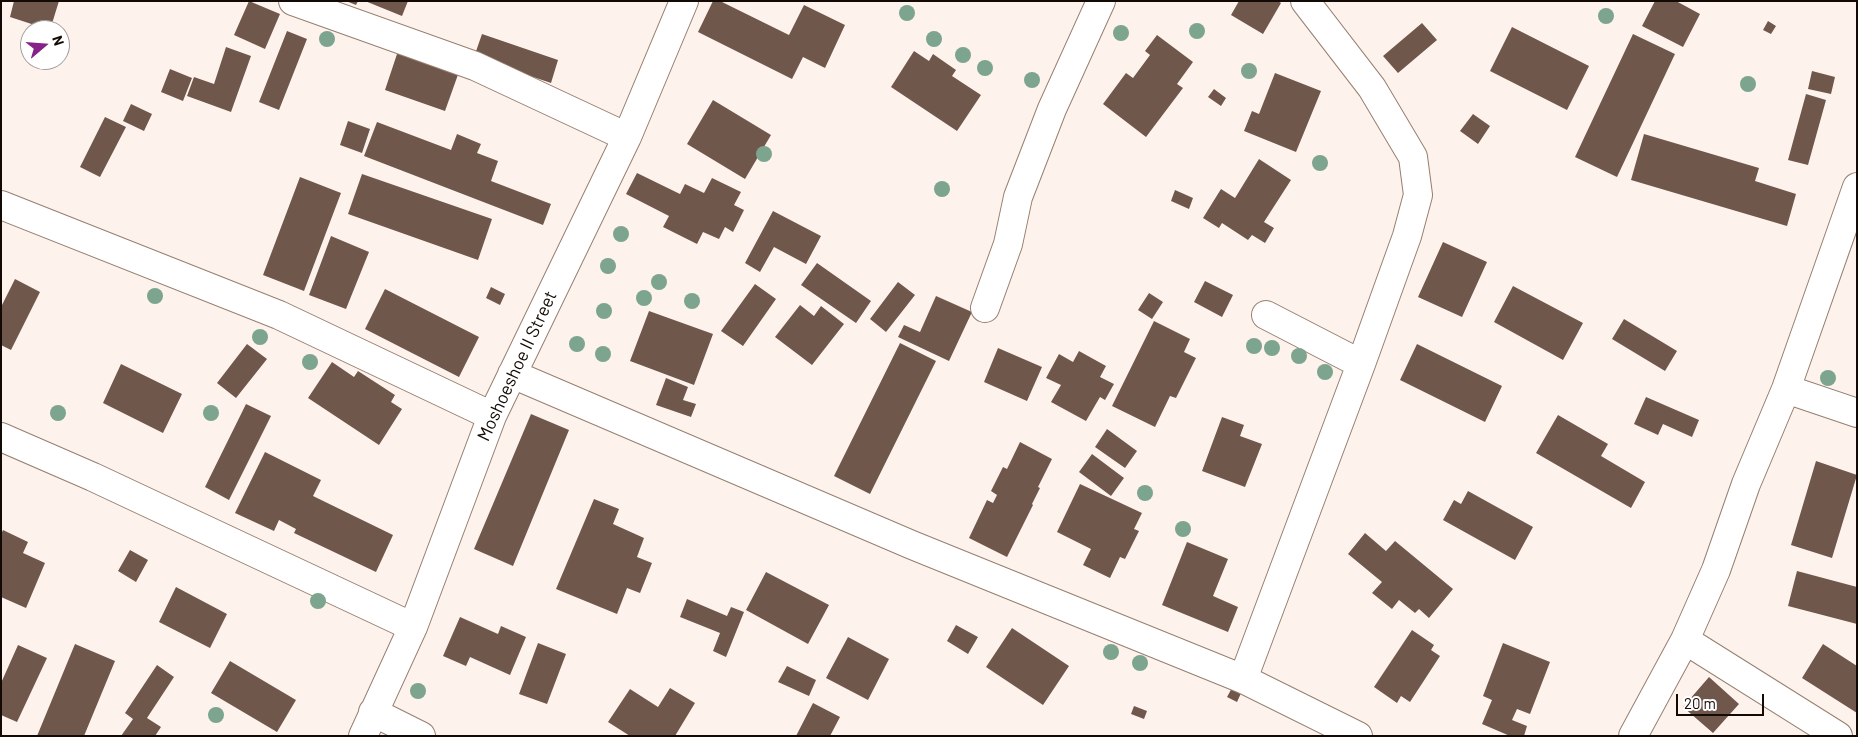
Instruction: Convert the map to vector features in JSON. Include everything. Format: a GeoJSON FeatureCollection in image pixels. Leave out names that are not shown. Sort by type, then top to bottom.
{"type":"FeatureCollection","features":[{"type":"Feature","properties":{"kind":"street"},"geometry":{"type":"LineString","coordinates":[[293,1],[475,66],[627,137]]}},
{"type":"Feature","properties":{"kind":"street","name":"Moshoeshoe II Street"},"geometry":{"type":"LineString","coordinates":[[368,724],[413,627],[492,416],[627,137],[684,1]]}},
{"type":"Feature","properties":{"kind":"street"},"geometry":{"type":"LineString","coordinates":[[985,308],[1008,244],[1018,197],[1052,109],[1101,1]]}},
{"type":"Feature","properties":{"kind":"street"},"geometry":{"type":"LineString","coordinates":[[1243,679],[1362,364],[1407,236],[1418,195],[1413,157],[1372,88],[1305,1]]}},
{"type":"Feature","properties":{"kind":"street"},"geometry":{"type":"LineString","coordinates":[[1633,736],[1685,640],[1716,570],[1746,484],[1786,389],[1857,187]]}},
{"type":"Feature","properties":{"kind":"street"},"geometry":{"type":"LineString","coordinates":[[1,204],[279,315],[492,416]]}},
{"type":"Feature","properties":{"kind":"street"},"geometry":{"type":"LineString","coordinates":[[1266,315],[1362,364]]}},
{"type":"Feature","properties":{"kind":"street"},"geometry":{"type":"LineString","coordinates":[[512,374],[912,545],[1243,679],[1358,736]]}},
{"type":"Feature","properties":{"kind":"street"},"geometry":{"type":"LineString","coordinates":[[1786,389],[1857,413]]}},
{"type":"Feature","properties":{"kind":"street"},"geometry":{"type":"LineString","coordinates":[[1,436],[413,627]]}},
{"type":"Feature","properties":{"kind":"street"},"geometry":{"type":"LineString","coordinates":[[1685,640],[1838,736]]}},
{"type":"Feature","properties":{"kind":"street"},"geometry":{"type":"LineString","coordinates":[[368,724],[421,736]]}},
{"type":"Feature","properties":{"kind":"building"},"geometry":{"type":"Polygon","coordinates":[[[14,1],[59,1],[53,20],[20,20],[10,17],[14,1]]]}},
{"type":"Feature","properties":{"kind":"building"},"geometry":{"type":"Polygon","coordinates":[[[249,1],[280,14],[265,49],[234,35],[249,1]]]}},
{"type":"Feature","properties":{"kind":"building"},"geometry":{"type":"Polygon","coordinates":[[[346,1],[358,1],[356,5],[346,1]]]}},
{"type":"Feature","properties":{"kind":"building"},"geometry":{"type":"Polygon","coordinates":[[[365,1],[408,1],[402,16],[365,1]]]}},
{"type":"Feature","properties":{"kind":"building"},"geometry":{"type":"Polygon","coordinates":[[[713,1],[720,1],[789,35],[804,5],[845,25],[825,68],[803,57],[792,79],[698,32],[713,1]]]}},
{"type":"Feature","properties":{"kind":"building"},"geometry":{"type":"Polygon","coordinates":[[[1239,1],[1278,1],[1281,3],[1263,34],[1231,15],[1239,1]]]}},
{"type":"Feature","properties":{"kind":"building"},"geometry":{"type":"Polygon","coordinates":[[[1655,1],[1676,1],[1700,14],[1683,47],[1642,26],[1655,1]]]}},
{"type":"Feature","properties":{"kind":"building"},"geometry":{"type":"Polygon","coordinates":[[[1768,21],[1776,26],[1771,34],[1763,30],[1768,21]]]}},
{"type":"Feature","properties":{"kind":"building"},"geometry":{"type":"Polygon","coordinates":[[[1422,23],[1437,40],[1398,73],[1383,56],[1422,23]]]}},
{"type":"Feature","properties":{"kind":"building"},"geometry":{"type":"Polygon","coordinates":[[[1512,27],[1589,66],[1567,110],[1490,71],[1512,27]]]}},
{"type":"Feature","properties":{"kind":"building"},"geometry":{"type":"Polygon","coordinates":[[[287,31],[307,39],[279,110],[259,102],[287,31]]]}},
{"type":"Feature","properties":{"kind":"building"},"geometry":{"type":"Polygon","coordinates":[[[482,34],[558,60],[551,83],[474,57],[482,34]]]}},
{"type":"Feature","properties":{"kind":"building"},"geometry":{"type":"Polygon","coordinates":[[[1633,34],[1675,54],[1617,177],[1575,157],[1633,34]]]}},
{"type":"Feature","properties":{"kind":"building"},"geometry":{"type":"Polygon","coordinates":[[[1157,35],[1193,62],[1177,84],[1183,88],[1146,137],[1103,104],[1126,73],[1133,78],[1150,55],[1145,51],[1157,35]]]}},
{"type":"Feature","properties":{"kind":"building"},"geometry":{"type":"Polygon","coordinates":[[[226,47],[251,56],[231,112],[187,96],[194,77],[214,84],[226,47]]]}},
{"type":"Feature","properties":{"kind":"building"},"geometry":{"type":"Polygon","coordinates":[[[399,48],[460,69],[445,111],[385,90],[399,48]]]}},
{"type":"Feature","properties":{"kind":"building"},"geometry":{"type":"Polygon","coordinates":[[[914,51],[929,61],[933,54],[956,70],[952,76],[981,95],[957,131],[891,87],[914,51]]]}},
{"type":"Feature","properties":{"kind":"building"},"geometry":{"type":"Polygon","coordinates":[[[170,69],[192,78],[183,101],[161,92],[170,69]]]}},
{"type":"Feature","properties":{"kind":"building"},"geometry":{"type":"Polygon","coordinates":[[[1812,71],[1835,77],[1831,94],[1808,89],[1812,71]]]}},
{"type":"Feature","properties":{"kind":"building"},"geometry":{"type":"Polygon","coordinates":[[[1275,73],[1321,91],[1296,152],[1244,131],[1252,111],[1259,114],[1275,73]]]}},
{"type":"Feature","properties":{"kind":"building"},"geometry":{"type":"Polygon","coordinates":[[[1214,89],[1226,98],[1221,106],[1208,97],[1214,89]]]}},
{"type":"Feature","properties":{"kind":"building"},"geometry":{"type":"Polygon","coordinates":[[[1806,94],[1826,100],[1808,165],[1788,160],[1806,94]]]}},
{"type":"Feature","properties":{"kind":"building"},"geometry":{"type":"Polygon","coordinates":[[[713,100],[771,135],[745,179],[687,144],[713,100]]]}},
{"type":"Feature","properties":{"kind":"building"},"geometry":{"type":"Polygon","coordinates":[[[131,104],[152,114],[144,131],[123,121],[131,104]]]}},
{"type":"Feature","properties":{"kind":"building"},"geometry":{"type":"Polygon","coordinates":[[[1473,114],[1490,126],[1478,144],[1460,131],[1473,114]]]}},
{"type":"Feature","properties":{"kind":"building"},"geometry":{"type":"Polygon","coordinates":[[[105,117],[126,127],[100,177],[80,167],[105,117]]]}},
{"type":"Feature","properties":{"kind":"building"},"geometry":{"type":"Polygon","coordinates":[[[348,121],[370,129],[362,153],[340,145],[348,121]]]}},
{"type":"Feature","properties":{"kind":"building"},"geometry":{"type":"Polygon","coordinates":[[[377,122],[451,150],[457,134],[481,144],[477,153],[498,161],[491,181],[551,204],[543,225],[364,156],[377,122]]]}},
{"type":"Feature","properties":{"kind":"building"},"geometry":{"type":"Polygon","coordinates":[[[1644,134],[1759,168],[1755,181],[1796,194],[1787,226],[1631,180],[1644,134]]]}},
{"type":"Feature","properties":{"kind":"building"},"geometry":{"type":"Polygon","coordinates":[[[1259,159],[1291,180],[1264,222],[1274,228],[1265,243],[1252,235],[1248,240],[1222,223],[1219,228],[1203,218],[1221,189],[1235,198],[1259,159]]]}},
{"type":"Feature","properties":{"kind":"building"},"geometry":{"type":"Polygon","coordinates":[[[637,173],[680,194],[685,184],[704,193],[712,178],[741,192],[734,205],[744,210],[733,232],[725,227],[719,239],[703,232],[697,244],[663,227],[669,216],[626,194],[637,173]]]}},
{"type":"Feature","properties":{"kind":"building"},"geometry":{"type":"Polygon","coordinates":[[[362,174],[492,219],[478,260],[348,214],[362,174]]]}},
{"type":"Feature","properties":{"kind":"building"},"geometry":{"type":"Polygon","coordinates":[[[300,177],[341,193],[304,291],[263,275],[300,177]]]}},
{"type":"Feature","properties":{"kind":"building"},"geometry":{"type":"Polygon","coordinates":[[[1175,190],[1193,198],[1189,209],[1171,201],[1175,190]]]}},
{"type":"Feature","properties":{"kind":"building"},"geometry":{"type":"Polygon","coordinates":[[[773,211],[821,236],[806,264],[774,247],[760,272],[745,263],[773,211]]]}},
{"type":"Feature","properties":{"kind":"building"},"geometry":{"type":"Polygon","coordinates":[[[331,236],[369,252],[346,309],[309,295],[331,236]]]}},
{"type":"Feature","properties":{"kind":"building"},"geometry":{"type":"Polygon","coordinates":[[[1443,242],[1487,262],[1462,317],[1418,297],[1443,242]]]}},
{"type":"Feature","properties":{"kind":"building"},"geometry":{"type":"Polygon","coordinates":[[[817,263],[871,301],[856,323],[801,285],[817,263]]]}},
{"type":"Feature","properties":{"kind":"building"},"geometry":{"type":"Polygon","coordinates":[[[15,279],[40,292],[11,350],[1,345],[1,307],[15,279]]]}},
{"type":"Feature","properties":{"kind":"building"},"geometry":{"type":"Polygon","coordinates":[[[1205,281],[1233,295],[1222,317],[1194,302],[1205,281]]]}},
{"type":"Feature","properties":{"kind":"building"},"geometry":{"type":"Polygon","coordinates":[[[898,282],[915,295],[886,332],[870,319],[898,282]]]}},
{"type":"Feature","properties":{"kind":"building"},"geometry":{"type":"Polygon","coordinates":[[[755,284],[776,299],[743,346],[721,331],[755,284]]]}},
{"type":"Feature","properties":{"kind":"building"},"geometry":{"type":"Polygon","coordinates":[[[1513,286],[1583,323],[1563,360],[1494,322],[1513,286]]]}},
{"type":"Feature","properties":{"kind":"building"},"geometry":{"type":"Polygon","coordinates":[[[491,287],[505,294],[500,305],[486,298],[491,287]]]}},
{"type":"Feature","properties":{"kind":"building"},"geometry":{"type":"Polygon","coordinates":[[[385,289],[479,337],[459,377],[365,329],[385,289]]]}},
{"type":"Feature","properties":{"kind":"building"},"geometry":{"type":"Polygon","coordinates":[[[1149,293],[1163,302],[1152,319],[1138,310],[1149,293]]]}},
{"type":"Feature","properties":{"kind":"building"},"geometry":{"type":"Polygon","coordinates":[[[936,296],[972,312],[949,361],[898,337],[904,325],[920,332],[936,296]]]}},
{"type":"Feature","properties":{"kind":"building"},"geometry":{"type":"Polygon","coordinates":[[[800,305],[814,316],[821,306],[844,324],[812,365],[775,337],[800,305]]]}},
{"type":"Feature","properties":{"kind":"building"},"geometry":{"type":"Polygon","coordinates":[[[649,311],[713,334],[694,385],[630,361],[649,311]]]}},
{"type":"Feature","properties":{"kind":"building"},"geometry":{"type":"Polygon","coordinates":[[[1624,319],[1677,351],[1665,371],[1612,339],[1624,319]]]}},
{"type":"Feature","properties":{"kind":"building"},"geometry":{"type":"Polygon","coordinates":[[[1154,321],[1190,339],[1184,352],[1196,358],[1176,398],[1170,396],[1155,427],[1112,406],[1154,321]]]}},
{"type":"Feature","properties":{"kind":"building"},"geometry":{"type":"Polygon","coordinates":[[[900,343],[936,361],[870,494],[834,476],[900,343]]]}},
{"type":"Feature","properties":{"kind":"building"},"geometry":{"type":"Polygon","coordinates":[[[247,344],[267,359],[236,398],[217,383],[247,344]]]}},
{"type":"Feature","properties":{"kind":"building"},"geometry":{"type":"Polygon","coordinates":[[[1417,344],[1502,386],[1485,422],[1400,380],[1417,344]]]}},
{"type":"Feature","properties":{"kind":"building"},"geometry":{"type":"Polygon","coordinates":[[[998,348],[1042,367],[1027,401],[984,382],[998,348]]]}},
{"type":"Feature","properties":{"kind":"building"},"geometry":{"type":"Polygon","coordinates":[[[1079,351],[1106,366],[1100,377],[1114,384],[1105,400],[1100,397],[1086,421],[1051,402],[1061,385],[1046,378],[1059,354],[1073,362],[1079,351]]]}},
{"type":"Feature","properties":{"kind":"building"},"geometry":{"type":"Polygon","coordinates":[[[332,362],[354,377],[358,371],[395,395],[391,402],[402,409],[379,445],[308,398],[332,362]]]}},
{"type":"Feature","properties":{"kind":"building"},"geometry":{"type":"Polygon","coordinates":[[[121,364],[182,394],[163,433],[103,403],[121,364]]]}},
{"type":"Feature","properties":{"kind":"building"},"geometry":{"type":"Polygon","coordinates":[[[666,378],[688,387],[683,400],[696,404],[691,417],[656,405],[666,378]]]}},
{"type":"Feature","properties":{"kind":"building"},"geometry":{"type":"Polygon","coordinates":[[[1646,397],[1699,420],[1692,437],[1663,424],[1658,435],[1634,424],[1646,397]]]}},
{"type":"Feature","properties":{"kind":"building"},"geometry":{"type":"Polygon","coordinates":[[[246,404],[271,416],[229,500],[205,487],[246,404]]]}},
{"type":"Feature","properties":{"kind":"building"},"geometry":{"type":"Polygon","coordinates":[[[531,414],[569,430],[513,566],[474,549],[531,414]]]}},
{"type":"Feature","properties":{"kind":"building"},"geometry":{"type":"Polygon","coordinates":[[[1558,415],[1608,444],[1601,456],[1645,482],[1631,508],[1536,453],[1558,415]]]}},
{"type":"Feature","properties":{"kind":"building"},"geometry":{"type":"Polygon","coordinates":[[[1222,417],[1244,425],[1240,436],[1262,444],[1245,487],[1202,471],[1222,417]]]}},
{"type":"Feature","properties":{"kind":"building"},"geometry":{"type":"Polygon","coordinates":[[[1107,429],[1137,451],[1125,468],[1095,447],[1107,429]]]}},
{"type":"Feature","properties":{"kind":"building"},"geometry":{"type":"Polygon","coordinates":[[[1020,442],[1052,459],[1038,487],[1040,488],[1033,505],[1007,557],[969,538],[987,500],[993,503],[997,495],[991,491],[1003,467],[1007,469],[1020,442]]]}},
{"type":"Feature","properties":{"kind":"building"},"geometry":{"type":"Polygon","coordinates":[[[265,452],[321,480],[313,496],[393,535],[376,572],[294,533],[296,529],[279,520],[274,531],[235,513],[265,452]]]}},
{"type":"Feature","properties":{"kind":"building"},"geometry":{"type":"Polygon","coordinates":[[[1092,454],[1124,478],[1111,496],[1079,472],[1092,454]]]}},
{"type":"Feature","properties":{"kind":"building"},"geometry":{"type":"Polygon","coordinates":[[[1816,461],[1857,475],[1832,558],[1791,545],[1816,461]]]}},
{"type":"Feature","properties":{"kind":"building"},"geometry":{"type":"Polygon","coordinates":[[[1080,484],[1142,513],[1134,529],[1139,531],[1125,559],[1120,557],[1110,578],[1083,565],[1091,549],[1057,532],[1080,484]]]}},
{"type":"Feature","properties":{"kind":"building"},"geometry":{"type":"Polygon","coordinates":[[[1468,491],[1533,527],[1515,560],[1443,520],[1454,500],[1461,504],[1468,491]]]}},
{"type":"Feature","properties":{"kind":"building"},"geometry":{"type":"Polygon","coordinates":[[[594,499],[619,509],[613,524],[644,538],[637,557],[652,563],[640,593],[627,588],[617,614],[556,589],[594,499]]]}},
{"type":"Feature","properties":{"kind":"building"},"geometry":{"type":"Polygon","coordinates":[[[3,530],[28,542],[23,553],[45,563],[26,608],[1,597],[1,534],[3,530]]]}},
{"type":"Feature","properties":{"kind":"building"},"geometry":{"type":"Polygon","coordinates":[[[1365,533],[1386,551],[1395,541],[1453,589],[1429,618],[1419,609],[1415,613],[1399,600],[1392,609],[1372,593],[1382,582],[1348,554],[1365,533]]]}},
{"type":"Feature","properties":{"kind":"building"},"geometry":{"type":"Polygon","coordinates":[[[1187,542],[1228,559],[1213,596],[1238,607],[1228,632],[1162,605],[1187,542]]]}},
{"type":"Feature","properties":{"kind":"building"},"geometry":{"type":"Polygon","coordinates":[[[130,550],[148,560],[136,582],[118,571],[130,550]]]}},
{"type":"Feature","properties":{"kind":"building"},"geometry":{"type":"Polygon","coordinates":[[[1797,571],[1857,587],[1857,624],[1788,606],[1797,571]]]}},
{"type":"Feature","properties":{"kind":"building"},"geometry":{"type":"Polygon","coordinates":[[[766,572],[829,605],[808,644],[746,610],[766,572]]]}},
{"type":"Feature","properties":{"kind":"building"},"geometry":{"type":"Polygon","coordinates":[[[176,587],[227,614],[210,648],[159,622],[176,587]]]}},
{"type":"Feature","properties":{"kind":"building"},"geometry":{"type":"Polygon","coordinates":[[[687,599],[727,616],[731,607],[744,612],[726,657],[713,651],[720,633],[680,617],[687,599]]]}},
{"type":"Feature","properties":{"kind":"building"},"geometry":{"type":"Polygon","coordinates":[[[460,617],[498,634],[501,626],[526,637],[510,675],[470,657],[466,666],[443,656],[460,617]]]}},
{"type":"Feature","properties":{"kind":"building"},"geometry":{"type":"Polygon","coordinates":[[[956,625],[978,637],[968,654],[947,641],[956,625]]]}},
{"type":"Feature","properties":{"kind":"building"},"geometry":{"type":"Polygon","coordinates":[[[1012,628],[1069,666],[1043,705],[986,667],[1012,628]]]}},
{"type":"Feature","properties":{"kind":"building"},"geometry":{"type":"Polygon","coordinates":[[[1412,630],[1434,645],[1431,650],[1440,656],[1410,702],[1401,696],[1397,703],[1374,687],[1412,630]]]}},
{"type":"Feature","properties":{"kind":"building"},"geometry":{"type":"Polygon","coordinates":[[[848,637],[889,659],[868,700],[826,678],[848,637]]]}},
{"type":"Feature","properties":{"kind":"building"},"geometry":{"type":"Polygon","coordinates":[[[538,643],[566,654],[547,704],[519,694],[538,643]]]}},
{"type":"Feature","properties":{"kind":"building"},"geometry":{"type":"Polygon","coordinates":[[[1503,643],[1550,662],[1530,714],[1517,709],[1512,720],[1527,726],[1524,736],[1510,736],[1482,724],[1492,700],[1483,696],[1503,643]]]}},
{"type":"Feature","properties":{"kind":"building"},"geometry":{"type":"Polygon","coordinates":[[[75,644],[115,661],[84,736],[37,736],[75,644]]]}},
{"type":"Feature","properties":{"kind":"building"},"geometry":{"type":"Polygon","coordinates":[[[1823,644],[1857,666],[1857,713],[1802,678],[1823,644]]]}},
{"type":"Feature","properties":{"kind":"building"},"geometry":{"type":"Polygon","coordinates":[[[18,645],[47,658],[17,722],[1,715],[1,683],[18,645]]]}},
{"type":"Feature","properties":{"kind":"building"},"geometry":{"type":"Polygon","coordinates":[[[230,661],[296,700],[277,732],[211,693],[230,661]]]}},
{"type":"Feature","properties":{"kind":"building"},"geometry":{"type":"Polygon","coordinates":[[[157,665],[174,677],[147,718],[161,727],[155,736],[121,736],[133,719],[125,713],[157,665]]]}},
{"type":"Feature","properties":{"kind":"building"},"geometry":{"type":"Polygon","coordinates":[[[787,666],[816,680],[809,696],[778,682],[787,666]]]}},
{"type":"Feature","properties":{"kind":"building"},"geometry":{"type":"Polygon","coordinates":[[[1709,677],[1739,704],[1713,733],[1683,707],[1709,677]]]}},
{"type":"Feature","properties":{"kind":"building"},"geometry":{"type":"Polygon","coordinates":[[[1233,686],[1242,691],[1237,702],[1227,697],[1233,686]]]}},
{"type":"Feature","properties":{"kind":"building"},"geometry":{"type":"Polygon","coordinates":[[[670,688],[695,703],[675,736],[630,736],[608,722],[630,689],[658,707],[670,688]]]}},
{"type":"Feature","properties":{"kind":"building"},"geometry":{"type":"Polygon","coordinates":[[[813,703],[840,717],[830,736],[796,736],[813,703]]]}},
{"type":"Feature","properties":{"kind":"building"},"geometry":{"type":"Polygon","coordinates":[[[1134,706],[1147,711],[1144,719],[1131,714],[1134,706]]]}}]}
